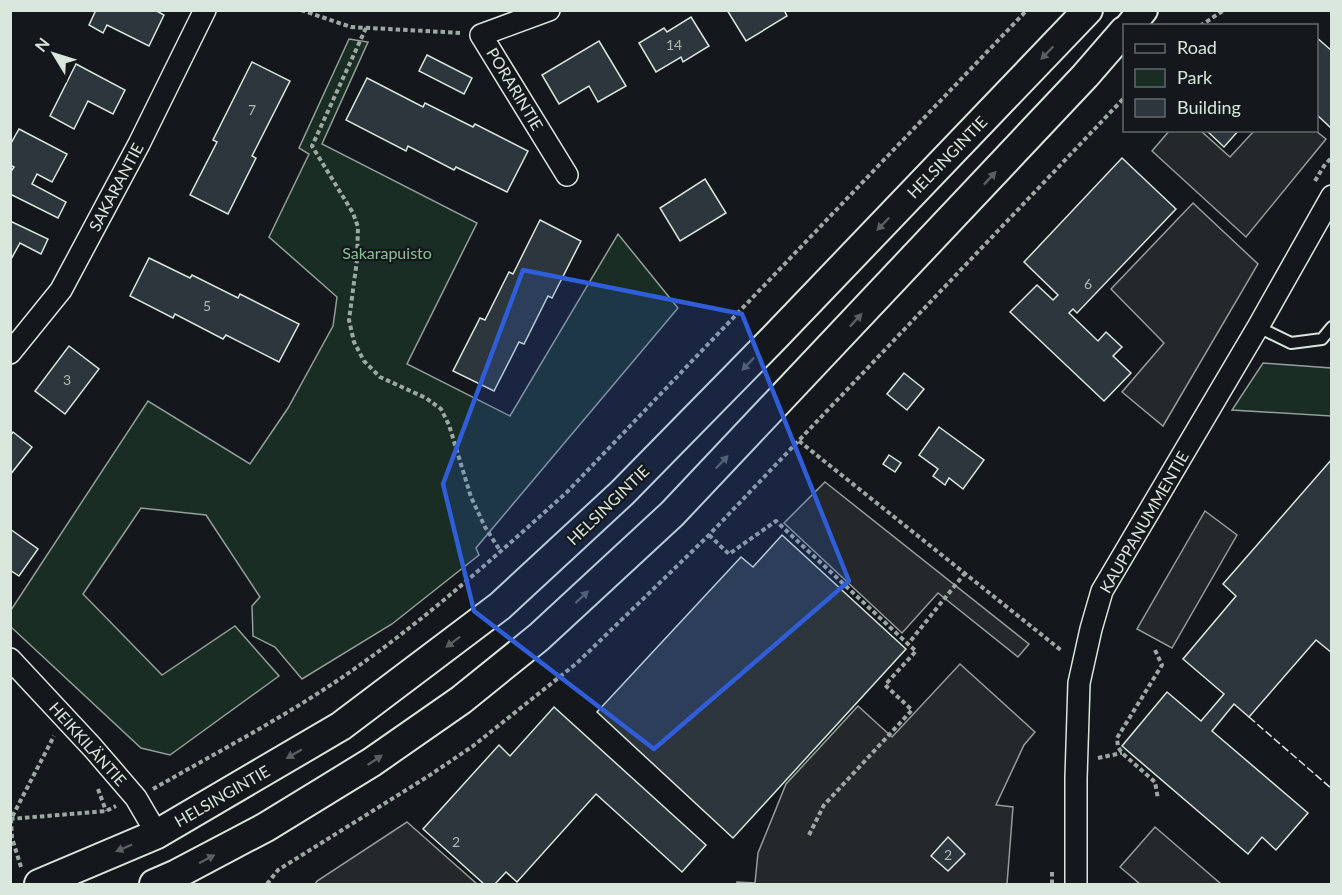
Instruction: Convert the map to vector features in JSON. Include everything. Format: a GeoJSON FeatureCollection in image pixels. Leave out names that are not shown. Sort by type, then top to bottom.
{"type":"FeatureCollection","features":[{"type":"Feature","properties":{"kind":"main road","name":"HELSINGINTIE"},"geometry":{"type":"LineString","coordinates":[[30,876],[157,834],[341,726],[500,606],[638,477],[1088,10]]}},
{"type":"Feature","properties":{"kind":"main road"},"geometry":{"type":"LineString","coordinates":[[1132,24],[1143,10]]}},
{"type":"Feature","properties":{"kind":"main road"},"geometry":{"type":"LineString","coordinates":[[157,834],[172,881],[372,762],[461,700],[539,637],[672,514],[1123,34]]}},
{"type":"Feature","properties":{"kind":"street","name":"SAKARANTIE"},"geometry":{"type":"LineString","coordinates":[[10,353],[61,290],[139,144],[205,10]]}},
{"type":"Feature","properties":{"kind":"street","name":"PORARINTIE"},"geometry":{"type":"LineString","coordinates":[[549,10],[481,34],[567,175]]}},
{"type":"Feature","properties":{"kind":"street","name":"KAUPPANUMMENTIE"},"geometry":{"type":"LineString","coordinates":[[1076,885],[1078,683],[1102,591],[1258,327],[1326,220],[1332,196]]}},
{"type":"Feature","properties":{"kind":"street","name":"HEIKKILÄNTIE"},"geometry":{"type":"LineString","coordinates":[[10,659],[136,798],[157,834]]}},
{"type":"Feature","properties":{"kind":"lane"},"geometry":{"type":"LineString","coordinates":[[1258,327],[1292,343],[1322,339],[1332,327]]}},
{"type":"Feature","properties":{"kind":"path"},"geometry":{"type":"LineString","coordinates":[[301,10],[351,27],[481,34]]}},
{"type":"Feature","properties":{"kind":"path"},"geometry":{"type":"LineString","coordinates":[[11,819],[106,811],[136,798],[281,716],[355,669],[420,620],[501,552],[567,492],[1027,10]]}},
{"type":"Feature","properties":{"kind":"path"},"geometry":{"type":"LineString","coordinates":[[1203,24],[1224,10]]}},
{"type":"Feature","properties":{"kind":"path"},"geometry":{"type":"LineString","coordinates":[[366,28],[312,146],[353,213],[358,227],[357,260],[349,320],[354,342],[364,361],[380,377],[426,398],[441,409],[449,425],[471,497],[485,527],[501,552]]}},
{"type":"Feature","properties":{"kind":"path"},"geometry":{"type":"LineString","coordinates":[[799,441],[1062,651]]}},
{"type":"Feature","properties":{"kind":"path"},"geometry":{"type":"LineString","coordinates":[[709,535],[729,554],[776,521],[916,651],[885,684],[912,710],[824,805],[809,835]]}},
{"type":"Feature","properties":{"kind":"path"},"geometry":{"type":"LineString","coordinates":[[908,644],[965,573]]}},
{"type":"Feature","properties":{"kind":"path"},"geometry":{"type":"LineString","coordinates":[[1155,650],[1162,665],[1118,738],[1118,747],[1155,782],[1158,799]]}},
{"type":"Feature","properties":{"kind":"path"},"geometry":{"type":"LineString","coordinates":[[30,876],[12,838],[11,819],[56,731]]}},
{"type":"Feature","properties":{"kind":"path"},"geometry":{"type":"LineString","coordinates":[[1091,759],[1122,753]]}},
{"type":"Feature","properties":{"kind":"highlighted area"},"geometry":{"type":"Polygon","coordinates":[[[523,270],[742,314],[849,581],[654,749],[474,611],[443,484],[523,270]]]}},
{"type":"Feature","properties":{"kind":"green space","name":"Sakarapuisto"},"geometry":{"type":"Polygon","coordinates":[[[349,39],[368,42],[322,144],[477,223],[407,364],[510,416],[618,234],[678,308],[476,548],[479,555],[392,624],[302,679],[275,647],[253,636],[252,606],[260,597],[206,515],[141,508],[83,594],[162,675],[235,626],[279,676],[170,755],[141,748],[11,627],[11,610],[148,401],[250,464],[288,408],[333,326],[337,297],[269,237],[309,154],[299,148],[349,39]]]}},
{"type":"Feature","properties":{"kind":"green space"},"geometry":{"type":"Polygon","coordinates":[[[1263,363],[1331,368],[1331,416],[1232,410],[1263,363]]]}},
{"type":"Feature","properties":{"kind":"shaded area"},"geometry":{"type":"Polygon","coordinates":[[[1168,132],[1202,132],[1230,157],[1253,132],[1317,132],[1326,139],[1246,237],[1152,151],[1168,132]]]}},
{"type":"Feature","properties":{"kind":"shaded area"},"geometry":{"type":"Polygon","coordinates":[[[1193,203],[1258,264],[1163,426],[1122,392],[1164,343],[1111,289],[1193,203]]]}},
{"type":"Feature","properties":{"kind":"shaded area"},"geometry":{"type":"Polygon","coordinates":[[[825,482],[1029,644],[1018,657],[938,593],[902,633],[784,523],[825,482]]]}},
{"type":"Feature","properties":{"kind":"shaded area"},"geometry":{"type":"Polygon","coordinates":[[[1205,511],[1237,535],[1172,648],[1137,629],[1205,511]]]}},
{"type":"Feature","properties":{"kind":"shaded area"},"geometry":{"type":"Polygon","coordinates":[[[960,664],[1035,732],[1024,745],[996,805],[1013,807],[1007,884],[737,884],[737,882],[755,883],[758,853],[786,784],[858,706],[892,737],[960,664]]]}},
{"type":"Feature","properties":{"kind":"shaded area"},"geometry":{"type":"Polygon","coordinates":[[[407,822],[477,884],[315,884],[317,881],[407,822]]]}},
{"type":"Feature","properties":{"kind":"shaded area"},"geometry":{"type":"Polygon","coordinates":[[[1155,827],[1221,884],[1140,884],[1120,867],[1155,827]]]}},
{"type":"Feature","properties":{"kind":"building"},"geometry":{"type":"Polygon","coordinates":[[[96,10],[155,10],[164,15],[149,46],[107,25],[103,33],[89,25],[96,10]]]}},
{"type":"Feature","properties":{"kind":"building"},"geometry":{"type":"Polygon","coordinates":[[[727,10],[784,10],[787,16],[746,41],[727,10]]]}},
{"type":"Feature","properties":{"kind":"building"},"geometry":{"type":"Polygon","coordinates":[[[691,17],[709,46],[683,62],[681,57],[656,72],[639,43],[664,28],[667,32],[691,17]]]}},
{"type":"Feature","properties":{"kind":"building"},"geometry":{"type":"Polygon","coordinates":[[[1318,39],[1332,51],[1331,128],[1318,116],[1318,39]]]}},
{"type":"Feature","properties":{"kind":"building"},"geometry":{"type":"Polygon","coordinates":[[[599,41],[626,86],[598,102],[589,86],[559,104],[542,75],[599,41]]]}},
{"type":"Feature","properties":{"kind":"building"},"geometry":{"type":"Polygon","coordinates":[[[427,55],[472,78],[464,94],[419,71],[427,55]]]}},
{"type":"Feature","properties":{"kind":"building"},"geometry":{"type":"Polygon","coordinates":[[[252,62],[290,81],[252,156],[256,158],[228,214],[190,195],[217,142],[213,140],[252,62]]]}},
{"type":"Feature","properties":{"kind":"building"},"geometry":{"type":"Polygon","coordinates":[[[76,64],[125,90],[113,114],[88,101],[74,129],[50,116],[76,64]]]}},
{"type":"Feature","properties":{"kind":"building"},"geometry":{"type":"Polygon","coordinates":[[[367,78],[423,107],[425,103],[473,127],[475,124],[528,151],[507,192],[456,167],[454,170],[408,146],[406,151],[346,120],[367,78]]]}},
{"type":"Feature","properties":{"kind":"building"},"geometry":{"type":"Polygon","coordinates":[[[19,129],[67,154],[52,182],[37,174],[32,184],[66,202],[58,218],[10,194],[10,173],[14,167],[10,165],[10,145],[19,129]]]}},
{"type":"Feature","properties":{"kind":"building"},"geometry":{"type":"Polygon","coordinates":[[[1208,132],[1237,132],[1224,147],[1208,132]]]}},
{"type":"Feature","properties":{"kind":"building"},"geometry":{"type":"Polygon","coordinates":[[[1122,158],[1176,209],[1077,313],[1073,309],[1069,313],[1098,341],[1106,332],[1122,347],[1113,356],[1131,373],[1104,401],[1010,312],[1037,285],[1053,300],[1058,295],[1024,262],[1122,158]]]}},
{"type":"Feature","properties":{"kind":"building"},"geometry":{"type":"Polygon","coordinates":[[[705,179],[726,213],[680,241],[660,208],[705,179]]]}},
{"type":"Feature","properties":{"kind":"building"},"geometry":{"type":"Polygon","coordinates":[[[540,220],[581,241],[552,298],[548,296],[524,344],[519,342],[494,391],[453,371],[480,318],[485,320],[509,272],[513,274],[540,220]]]}},
{"type":"Feature","properties":{"kind":"building"},"geometry":{"type":"Polygon","coordinates":[[[10,221],[48,239],[41,254],[20,243],[10,261],[10,221]]]}},
{"type":"Feature","properties":{"kind":"building"},"geometry":{"type":"Polygon","coordinates":[[[149,258],[190,278],[192,275],[238,298],[240,294],[299,324],[279,362],[226,335],[223,339],[175,314],[173,318],[130,296],[149,258]]]}},
{"type":"Feature","properties":{"kind":"building"},"geometry":{"type":"Polygon","coordinates":[[[69,346],[99,369],[65,414],[35,391],[69,346]]]}},
{"type":"Feature","properties":{"kind":"building"},"geometry":{"type":"Polygon","coordinates":[[[904,373],[924,389],[907,410],[887,394],[904,373]]]}},
{"type":"Feature","properties":{"kind":"building"},"geometry":{"type":"Polygon","coordinates":[[[939,427],[984,460],[963,489],[949,478],[945,485],[933,476],[938,469],[919,455],[939,427]]]}},
{"type":"Feature","properties":{"kind":"building"},"geometry":{"type":"Polygon","coordinates":[[[13,432],[32,447],[10,475],[10,436],[13,432]]]}},
{"type":"Feature","properties":{"kind":"building"},"geometry":{"type":"Polygon","coordinates":[[[889,455],[901,463],[895,472],[883,464],[889,455]]]}},
{"type":"Feature","properties":{"kind":"building"},"geometry":{"type":"Polygon","coordinates":[[[1332,459],[1332,653],[1316,640],[1249,717],[1234,704],[1212,731],[1308,813],[1276,850],[1262,837],[1248,854],[1122,746],[1167,692],[1201,721],[1224,694],[1183,659],[1236,596],[1223,584],[1332,459]]]}},
{"type":"Feature","properties":{"kind":"building"},"geometry":{"type":"Polygon","coordinates":[[[10,529],[38,549],[19,576],[10,570],[10,529]]]}},
{"type":"Feature","properties":{"kind":"building"},"geometry":{"type":"Polygon","coordinates":[[[782,535],[906,649],[733,838],[597,712],[741,557],[753,567],[782,535]]]}},
{"type":"Feature","properties":{"kind":"building"},"geometry":{"type":"Polygon","coordinates":[[[554,707],[706,845],[682,872],[596,794],[517,882],[506,872],[495,884],[484,884],[423,829],[499,745],[510,756],[554,707]]]}},
{"type":"Feature","properties":{"kind":"building"},"geometry":{"type":"Polygon","coordinates":[[[948,837],[965,854],[948,871],[931,856],[948,837]]]}},
{"type":"Feature","properties":{"kind":"fence"},"geometry":{"type":"LineString","coordinates":[[1249,717],[1332,789]]}}]}
